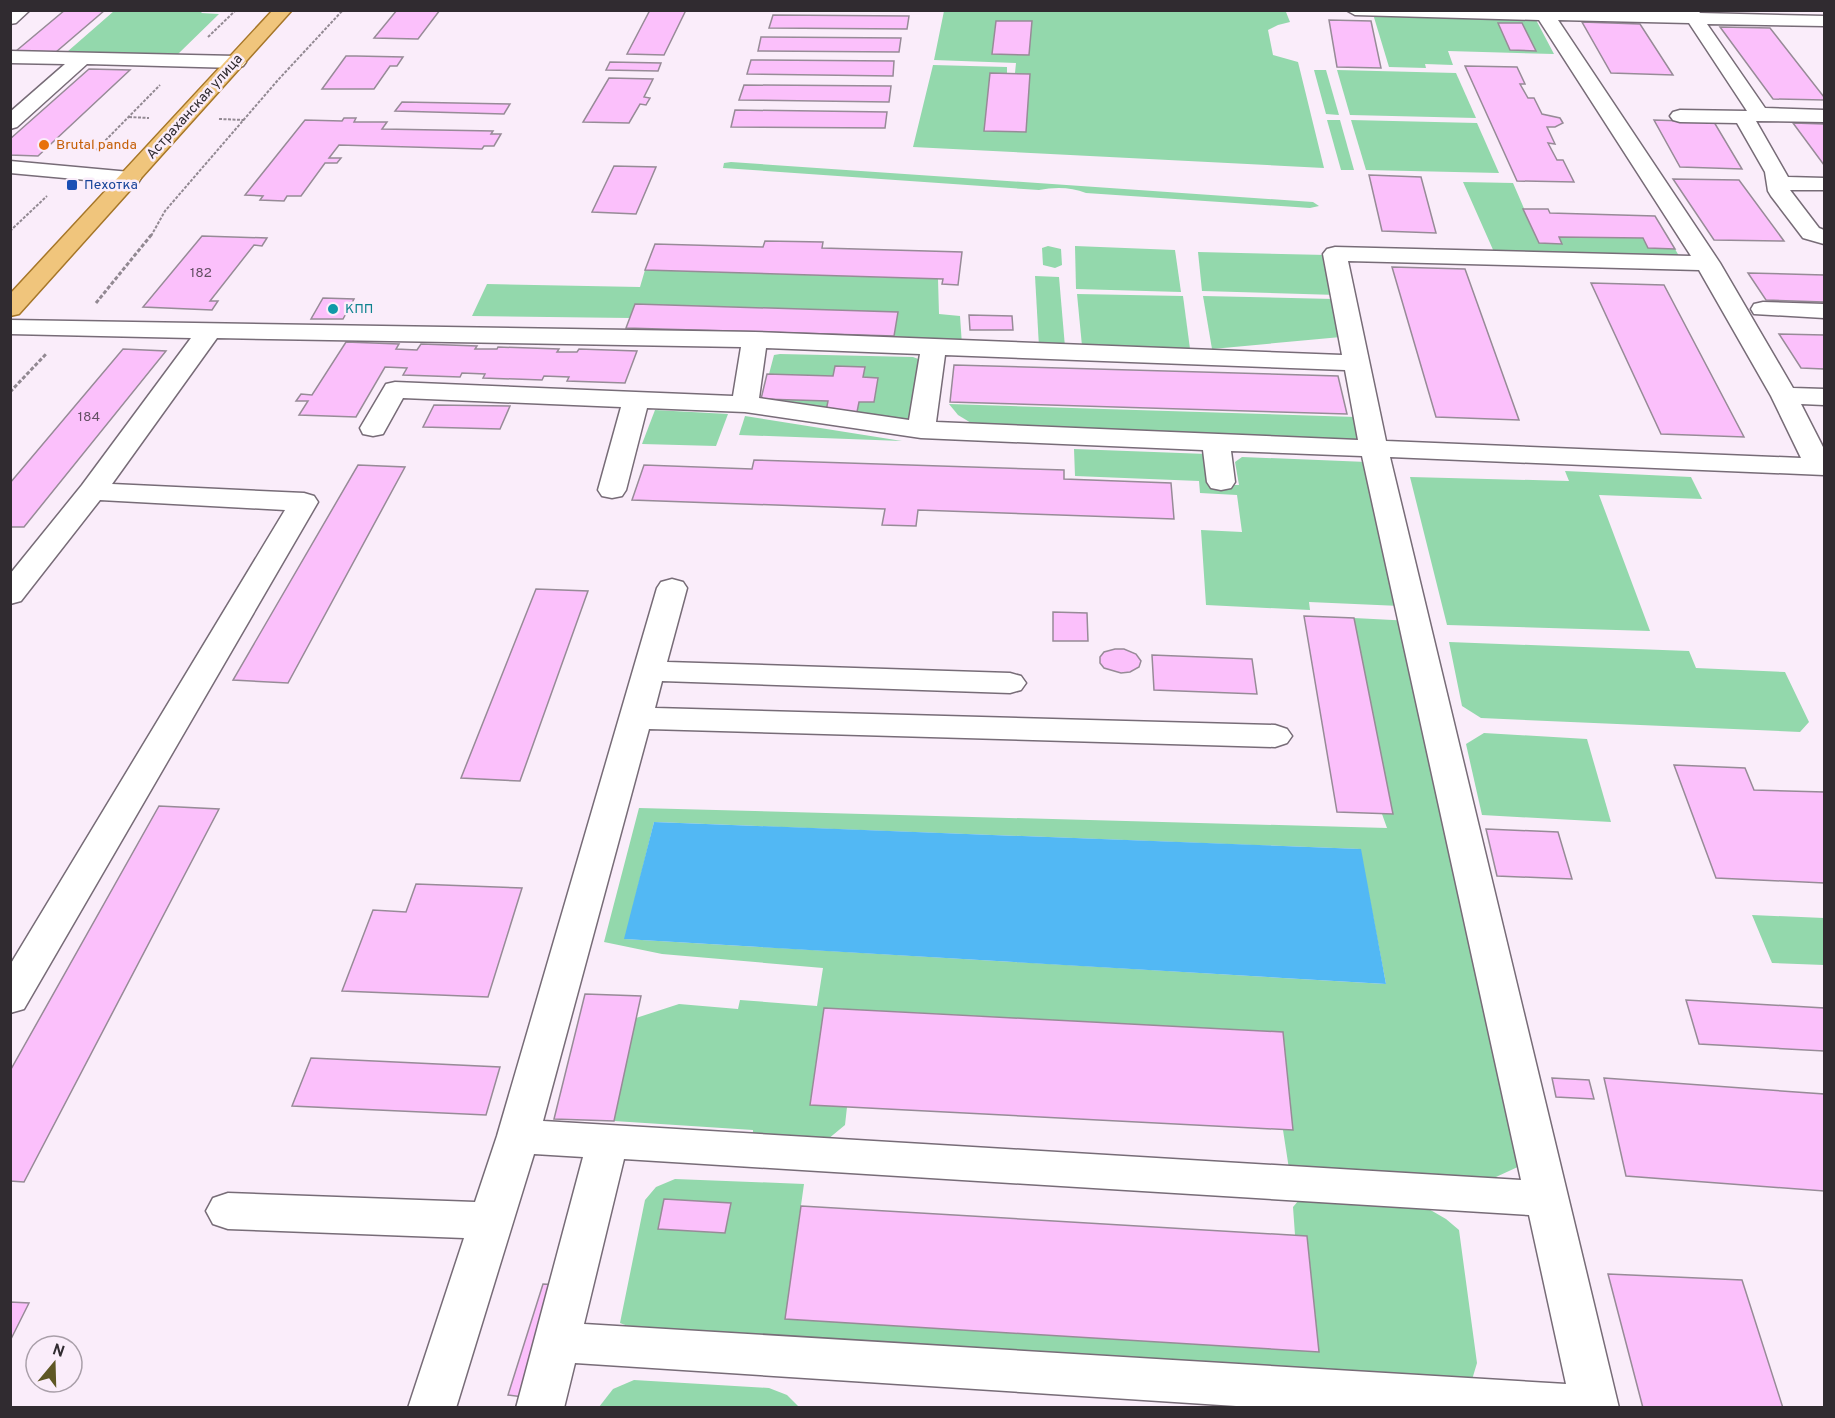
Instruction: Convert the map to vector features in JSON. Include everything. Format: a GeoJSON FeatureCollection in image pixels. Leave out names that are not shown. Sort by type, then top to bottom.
{"type":"FeatureCollection","features":[{"type":"Feature","properties":{"kind":"main road","name":"Астраханская улица"},"geometry":{"type":"LineString","coordinates":[[10,309],[283,10]]}},
{"type":"Feature","properties":{"kind":"lane"},"geometry":{"type":"LineString","coordinates":[[10,19],[21,10]]}},
{"type":"Feature","properties":{"kind":"lane"},"geometry":{"type":"LineString","coordinates":[[1355,10],[1798,16],[1824,21]]}},
{"type":"Feature","properties":{"kind":"lane"},"geometry":{"type":"LineString","coordinates":[[1543,13],[1708,263],[1822,467]]}},
{"type":"Feature","properties":{"kind":"lane"},"geometry":{"type":"LineString","coordinates":[[1692,14],[1752,115]]}},
{"type":"Feature","properties":{"kind":"lane"},"geometry":{"type":"LineString","coordinates":[[10,57],[236,62]]}},
{"type":"Feature","properties":{"kind":"lane"},"geometry":{"type":"LineString","coordinates":[[10,123],[84,57]]}},
{"type":"Feature","properties":{"kind":"lane"},"geometry":{"type":"LineString","coordinates":[[1752,115],[1748,126],[1776,172],[1779,191],[1811,233],[1824,237]]}},
{"type":"Feature","properties":{"kind":"lane"},"geometry":{"type":"LineString","coordinates":[[1680,116],[1824,116]]}},
{"type":"Feature","properties":{"kind":"lane"},"geometry":{"type":"LineString","coordinates":[[10,167],[130,178]]}},
{"type":"Feature","properties":{"kind":"lane"},"geometry":{"type":"LineString","coordinates":[[1778,183],[1824,184]]}},
{"type":"Feature","properties":{"kind":"lane"},"geometry":{"type":"LineString","coordinates":[[555,1342],[1595,1407],[1374,450],[1335,254],[1708,263]]}},
{"type":"Feature","properties":{"kind":"lane"},"geometry":{"type":"LineString","coordinates":[[1763,309],[1824,311]]}},
{"type":"Feature","properties":{"kind":"lane"},"geometry":{"type":"LineString","coordinates":[[10,327],[755,340],[1185,357],[1354,351]]}},
{"type":"Feature","properties":{"kind":"lane"},"geometry":{"type":"LineString","coordinates":[[10,595],[92,491],[209,332]]}},
{"type":"Feature","properties":{"kind":"lane"},"geometry":{"type":"LineString","coordinates":[[745,404],[755,340]]}},
{"type":"Feature","properties":{"kind":"lane"},"geometry":{"type":"LineString","coordinates":[[921,430],[934,347]]}},
{"type":"Feature","properties":{"kind":"lane"},"geometry":{"type":"LineString","coordinates":[[373,428],[395,390],[745,404],[921,430],[1822,467]]}},
{"type":"Feature","properties":{"kind":"lane"},"geometry":{"type":"LineString","coordinates":[[1784,396],[1824,397]]}},
{"type":"Feature","properties":{"kind":"lane"},"geometry":{"type":"LineString","coordinates":[[612,490],[636,400]]}},
{"type":"Feature","properties":{"kind":"lane"},"geometry":{"type":"LineString","coordinates":[[1216,443],[1221,482]]}},
{"type":"Feature","properties":{"kind":"lane"},"geometry":{"type":"LineString","coordinates":[[10,999],[304,502],[92,491]]}},
{"type":"Feature","properties":{"kind":"lane"},"geometry":{"type":"LineString","coordinates":[[432,1407],[518,1136],[672,588]]}},
{"type":"Feature","properties":{"kind":"lane"},"geometry":{"type":"LineString","coordinates":[[649,671],[1010,683]]}},
{"type":"Feature","properties":{"kind":"lane"},"geometry":{"type":"LineString","coordinates":[[636,718],[1275,736]]}},
{"type":"Feature","properties":{"kind":"lane"},"geometry":{"type":"LineString","coordinates":[[518,1136],[1547,1199]]}},
{"type":"Feature","properties":{"kind":"lane"},"geometry":{"type":"LineString","coordinates":[[540,1407],[608,1140]]}},
{"type":"Feature","properties":{"kind":"lane"},"geometry":{"type":"LineString","coordinates":[[228,1211],[491,1221]]}},
{"type":"Feature","properties":{"kind":"path"},"geometry":{"type":"LineString","coordinates":[[10,231],[73,173],[236,10]]}},
{"type":"Feature","properties":{"kind":"path"},"geometry":{"type":"LineString","coordinates":[[10,392],[74,329],[149,240],[165,211],[278,80],[343,10]]}},
{"type":"Feature","properties":{"kind":"green space"},"geometry":{"type":"Polygon","coordinates":[[[1221,10],[1286,12],[1290,22],[1268,30],[1273,55],[1298,62],[1324,168],[913,147],[933,65],[1007,67],[1007,73],[1015,73],[1016,63],[934,60],[944,11],[1221,10]],[[996,21],[992,54],[1029,55],[1032,21],[996,21]],[[990,74],[984,131],[1025,132],[1029,75],[990,74]]]}},
{"type":"Feature","properties":{"kind":"green space"},"geometry":{"type":"Polygon","coordinates":[[[114,11],[203,11],[201,13],[219,14],[178,54],[67,52],[114,11]]]}},
{"type":"Feature","properties":{"kind":"green space"},"geometry":{"type":"Polygon","coordinates":[[[1373,14],[1535,18],[1554,54],[1448,51],[1453,65],[1425,64],[1426,68],[1389,67],[1373,14]],[[1498,23],[1535,50],[1522,23],[1498,23]]]}},
{"type":"Feature","properties":{"kind":"green space"},"geometry":{"type":"Polygon","coordinates":[[[1314,70],[1326,70],[1339,115],[1326,114],[1314,70]]]}},
{"type":"Feature","properties":{"kind":"green space"},"geometry":{"type":"Polygon","coordinates":[[[1337,70],[1456,73],[1476,118],[1350,115],[1337,70]]]}},
{"type":"Feature","properties":{"kind":"green space"},"geometry":{"type":"Polygon","coordinates":[[[1327,120],[1340,120],[1354,170],[1341,170],[1327,120]]]}},
{"type":"Feature","properties":{"kind":"green space"},"geometry":{"type":"Polygon","coordinates":[[[1351,120],[1477,123],[1499,173],[1366,170],[1351,120]]]}},
{"type":"Feature","properties":{"kind":"green space"},"geometry":{"type":"Polygon","coordinates":[[[724,163],[1313,202],[1319,206],[1310,208],[1086,193],[1063,188],[1039,190],[723,168],[724,163]]]}},
{"type":"Feature","properties":{"kind":"green space"},"geometry":{"type":"Polygon","coordinates":[[[1463,182],[1513,183],[1539,243],[1562,244],[1559,237],[1643,238],[1648,248],[1675,249],[1679,256],[1494,252],[1463,182]]]}},
{"type":"Feature","properties":{"kind":"green space"},"geometry":{"type":"Polygon","coordinates":[[[1048,246],[1061,249],[1062,265],[1055,268],[1043,265],[1042,248],[1048,246]]]}},
{"type":"Feature","properties":{"kind":"green space"},"geometry":{"type":"Polygon","coordinates":[[[1075,246],[1175,250],[1181,292],[1076,289],[1075,246]]]}},
{"type":"Feature","properties":{"kind":"green space"},"geometry":{"type":"Polygon","coordinates":[[[1198,252],[1327,255],[1337,295],[1202,291],[1198,252]]]}},
{"type":"Feature","properties":{"kind":"green space"},"geometry":{"type":"Polygon","coordinates":[[[645,270],[938,279],[939,314],[960,316],[962,345],[940,344],[894,336],[897,312],[635,304],[630,318],[472,316],[487,284],[640,287],[645,270]]]}},
{"type":"Feature","properties":{"kind":"green space"},"geometry":{"type":"Polygon","coordinates":[[[1035,276],[1059,277],[1065,347],[1039,347],[1035,276]]]}},
{"type":"Feature","properties":{"kind":"green space"},"geometry":{"type":"Polygon","coordinates":[[[1077,294],[1183,296],[1190,349],[1082,346],[1077,294]]]}},
{"type":"Feature","properties":{"kind":"green space"},"geometry":{"type":"Polygon","coordinates":[[[1203,296],[1334,299],[1341,337],[1212,349],[1203,296]]]}},
{"type":"Feature","properties":{"kind":"green space"},"geometry":{"type":"Polygon","coordinates":[[[774,355],[913,357],[921,360],[910,421],[764,399],[828,401],[857,412],[859,402],[874,402],[878,378],[863,377],[865,368],[833,376],[769,374],[774,355]]]}},
{"type":"Feature","properties":{"kind":"green space"},"geometry":{"type":"Polygon","coordinates":[[[949,404],[1356,417],[1360,443],[976,426],[958,415],[949,404]]]}},
{"type":"Feature","properties":{"kind":"green space"},"geometry":{"type":"Polygon","coordinates":[[[655,410],[728,414],[716,446],[642,444],[655,410]]]}},
{"type":"Feature","properties":{"kind":"green space"},"geometry":{"type":"Polygon","coordinates":[[[745,416],[902,441],[739,435],[745,416]]]}},
{"type":"Feature","properties":{"kind":"green space"},"geometry":{"type":"Polygon","coordinates":[[[1074,449],[1207,454],[1214,485],[1239,485],[1235,462],[1242,457],[1367,462],[1400,606],[1309,602],[1310,610],[1206,605],[1201,530],[1242,532],[1237,495],[1200,493],[1199,481],[1075,476],[1074,449]]]}},
{"type":"Feature","properties":{"kind":"green space"},"geometry":{"type":"Polygon","coordinates":[[[1565,471],[1691,477],[1702,499],[1599,495],[1650,631],[1447,625],[1410,477],[1569,481],[1565,471]]]}},
{"type":"Feature","properties":{"kind":"green space"},"geometry":{"type":"Polygon","coordinates":[[[1354,618],[1412,621],[1522,1165],[1483,1183],[1289,1169],[1283,1130],[1293,1130],[1283,1032],[824,1008],[810,1104],[847,1107],[845,1125],[822,1144],[753,1142],[753,1130],[614,1121],[636,1018],[679,1004],[738,1009],[740,1000],[817,1006],[823,968],[662,954],[604,942],[639,808],[1387,828],[1382,814],[1393,814],[1354,618]],[[654,822],[625,939],[1386,984],[1360,849],[654,822]]]}},
{"type":"Feature","properties":{"kind":"green space"},"geometry":{"type":"Polygon","coordinates":[[[1449,642],[1689,651],[1696,668],[1785,672],[1809,722],[1800,732],[1481,718],[1462,706],[1449,642]]]}},
{"type":"Feature","properties":{"kind":"green space"},"geometry":{"type":"Polygon","coordinates":[[[1484,733],[1587,739],[1611,822],[1482,815],[1466,744],[1484,733]]]}},
{"type":"Feature","properties":{"kind":"green space"},"geometry":{"type":"Polygon","coordinates":[[[1752,915],[1824,918],[1824,965],[1772,963],[1752,915]]]}},
{"type":"Feature","properties":{"kind":"green space"},"geometry":{"type":"Polygon","coordinates":[[[675,1179],[804,1184],[785,1319],[1319,1352],[1307,1236],[1295,1235],[1293,1207],[1299,1200],[1427,1208],[1459,1230],[1477,1363],[1471,1383],[661,1339],[620,1323],[645,1200],[656,1187],[675,1179]],[[664,1199],[658,1229],[725,1233],[731,1203],[664,1199]]]}},
{"type":"Feature","properties":{"kind":"green space"},"geometry":{"type":"Polygon","coordinates":[[[634,1380],[769,1388],[787,1395],[799,1407],[599,1407],[613,1389],[634,1380]]]}},
{"type":"Feature","properties":{"kind":"water"},"geometry":{"type":"Polygon","coordinates":[[[654,822],[1361,849],[1386,984],[624,939],[654,822]]]}},
{"type":"Feature","properties":{"kind":"building"},"geometry":{"type":"Polygon","coordinates":[[[65,10],[105,10],[56,52],[16,51],[65,10]]]}},
{"type":"Feature","properties":{"kind":"building"},"geometry":{"type":"Polygon","coordinates":[[[397,10],[440,10],[418,39],[374,38],[397,10]]]}},
{"type":"Feature","properties":{"kind":"building"},"geometry":{"type":"Polygon","coordinates":[[[650,10],[686,10],[664,55],[627,54],[650,10]]]}},
{"type":"Feature","properties":{"kind":"building"},"geometry":{"type":"Polygon","coordinates":[[[773,15],[909,16],[907,29],[769,28],[773,15]]]}},
{"type":"Feature","properties":{"kind":"building"},"geometry":{"type":"Polygon","coordinates":[[[1329,20],[1371,21],[1381,68],[1337,67],[1329,20]]]}},
{"type":"Feature","properties":{"kind":"building"},"geometry":{"type":"Polygon","coordinates":[[[996,21],[1032,21],[1029,55],[992,54],[996,21]]]}},
{"type":"Feature","properties":{"kind":"building"},"geometry":{"type":"Polygon","coordinates":[[[1582,22],[1640,24],[1673,75],[1611,73],[1582,22]]]}},
{"type":"Feature","properties":{"kind":"building"},"geometry":{"type":"Polygon","coordinates":[[[1498,23],[1522,23],[1536,51],[1510,50],[1498,23]]]}},
{"type":"Feature","properties":{"kind":"building"},"geometry":{"type":"Polygon","coordinates":[[[1720,27],[1770,28],[1824,97],[1824,100],[1773,99],[1720,27]]]}},
{"type":"Feature","properties":{"kind":"building"},"geometry":{"type":"Polygon","coordinates":[[[761,37],[901,38],[899,52],[758,51],[761,37]]]}},
{"type":"Feature","properties":{"kind":"building"},"geometry":{"type":"Polygon","coordinates":[[[346,56],[403,57],[397,66],[390,66],[374,89],[322,89],[346,56]]]}},
{"type":"Feature","properties":{"kind":"building"},"geometry":{"type":"Polygon","coordinates":[[[751,60],[894,61],[893,76],[747,74],[751,60]]]}},
{"type":"Feature","properties":{"kind":"building"},"geometry":{"type":"Polygon","coordinates":[[[610,62],[661,63],[658,71],[606,70],[610,62]]]}},
{"type":"Feature","properties":{"kind":"building"},"geometry":{"type":"Polygon","coordinates":[[[1465,66],[1517,67],[1525,84],[1520,84],[1528,98],[1534,98],[1542,114],[1560,118],[1563,123],[1555,127],[1547,127],[1555,144],[1548,143],[1557,160],[1563,160],[1574,182],[1517,181],[1465,66]]]}},
{"type":"Feature","properties":{"kind":"building"},"geometry":{"type":"Polygon","coordinates":[[[89,69],[130,70],[38,156],[10,155],[10,139],[89,69]]]}},
{"type":"Feature","properties":{"kind":"building"},"geometry":{"type":"Polygon","coordinates":[[[990,73],[1030,74],[1026,132],[984,131],[990,73]]]}},
{"type":"Feature","properties":{"kind":"building"},"geometry":{"type":"Polygon","coordinates":[[[609,78],[653,79],[644,97],[650,98],[646,105],[640,104],[629,123],[583,122],[609,78]]]}},
{"type":"Feature","properties":{"kind":"building"},"geometry":{"type":"Polygon","coordinates":[[[744,85],[891,86],[889,102],[739,100],[744,85]]]}},
{"type":"Feature","properties":{"kind":"building"},"geometry":{"type":"Polygon","coordinates":[[[402,102],[510,104],[504,114],[395,111],[402,102]]]}},
{"type":"Feature","properties":{"kind":"building"},"geometry":{"type":"Polygon","coordinates":[[[735,110],[887,112],[885,128],[731,127],[735,110]]]}},
{"type":"Feature","properties":{"kind":"building"},"geometry":{"type":"Polygon","coordinates":[[[344,118],[356,118],[354,122],[387,122],[382,129],[493,131],[491,134],[501,134],[494,146],[484,146],[482,149],[339,145],[329,158],[341,158],[337,163],[325,163],[301,196],[287,196],[284,201],[260,200],[263,196],[245,195],[305,120],[342,121],[344,118]]]}},
{"type":"Feature","properties":{"kind":"building"},"geometry":{"type":"Polygon","coordinates":[[[1654,120],[1714,122],[1742,169],[1680,167],[1654,120]]]}},
{"type":"Feature","properties":{"kind":"building"},"geometry":{"type":"Polygon","coordinates":[[[1793,123],[1824,124],[1824,165],[1793,123]]]}},
{"type":"Feature","properties":{"kind":"building"},"geometry":{"type":"Polygon","coordinates":[[[614,166],[656,167],[636,214],[592,212],[614,166]]]}},
{"type":"Feature","properties":{"kind":"building"},"geometry":{"type":"Polygon","coordinates":[[[1369,175],[1421,177],[1436,233],[1382,231],[1369,175]]]}},
{"type":"Feature","properties":{"kind":"building"},"geometry":{"type":"Polygon","coordinates":[[[1673,179],[1739,180],[1784,241],[1714,240],[1673,179]]]}},
{"type":"Feature","properties":{"kind":"building"},"geometry":{"type":"Polygon","coordinates":[[[1523,209],[1548,209],[1550,213],[1655,216],[1675,249],[1648,248],[1643,238],[1559,237],[1562,244],[1539,243],[1523,209]]]}},
{"type":"Feature","properties":{"kind":"building"},"geometry":{"type":"Polygon","coordinates":[[[202,236],[267,238],[262,246],[254,245],[210,301],[218,301],[212,310],[143,307],[202,236]]]}},
{"type":"Feature","properties":{"kind":"building"},"geometry":{"type":"Polygon","coordinates":[[[765,241],[823,242],[822,248],[962,252],[958,285],[942,284],[943,279],[645,270],[655,244],[763,247],[765,241]]]}},
{"type":"Feature","properties":{"kind":"building"},"geometry":{"type":"Polygon","coordinates":[[[1392,267],[1465,269],[1519,420],[1436,417],[1392,267]]]}},
{"type":"Feature","properties":{"kind":"building"},"geometry":{"type":"Polygon","coordinates":[[[1748,273],[1824,275],[1824,302],[1766,300],[1748,273]]]}},
{"type":"Feature","properties":{"kind":"building"},"geometry":{"type":"Polygon","coordinates":[[[1591,283],[1664,285],[1744,437],[1661,434],[1591,283]]]}},
{"type":"Feature","properties":{"kind":"building","name":"КПП"},"geometry":{"type":"Polygon","coordinates":[[[323,298],[354,299],[343,319],[311,319],[323,298]]]}},
{"type":"Feature","properties":{"kind":"building"},"geometry":{"type":"Polygon","coordinates":[[[635,304],[898,312],[894,336],[626,328],[635,304]]]}},
{"type":"Feature","properties":{"kind":"building"},"geometry":{"type":"Polygon","coordinates":[[[969,315],[1012,316],[1013,330],[970,330],[969,315]]]}},
{"type":"Feature","properties":{"kind":"building"},"geometry":{"type":"Polygon","coordinates":[[[1779,334],[1824,335],[1824,369],[1801,368],[1779,334]]]}},
{"type":"Feature","properties":{"kind":"building"},"geometry":{"type":"Polygon","coordinates":[[[346,342],[399,344],[396,349],[417,350],[421,344],[477,346],[475,349],[497,349],[498,347],[559,349],[557,352],[577,352],[579,349],[637,351],[625,383],[567,381],[569,377],[544,376],[542,380],[483,378],[485,374],[462,373],[460,377],[403,375],[407,368],[385,367],[356,417],[299,415],[308,401],[296,401],[301,394],[312,395],[346,342]]]}},
{"type":"Feature","properties":{"kind":"building"},"geometry":{"type":"Polygon","coordinates":[[[123,349],[166,351],[24,527],[10,527],[10,483],[123,349]]]}},
{"type":"Feature","properties":{"kind":"building"},"geometry":{"type":"Polygon","coordinates":[[[954,365],[1338,376],[1347,414],[950,402],[954,365]]]}},
{"type":"Feature","properties":{"kind":"building"},"geometry":{"type":"Polygon","coordinates":[[[835,366],[865,367],[863,377],[878,378],[874,402],[859,402],[857,412],[826,411],[828,401],[761,399],[767,374],[833,376],[835,366]]]}},
{"type":"Feature","properties":{"kind":"building"},"geometry":{"type":"Polygon","coordinates":[[[434,405],[510,406],[500,429],[423,427],[434,405]]]}},
{"type":"Feature","properties":{"kind":"building"},"geometry":{"type":"Polygon","coordinates":[[[754,460],[1064,470],[1064,479],[1171,483],[1174,519],[918,510],[916,526],[882,525],[885,509],[632,500],[644,465],[752,469],[754,460]]]}},
{"type":"Feature","properties":{"kind":"building"},"geometry":{"type":"Polygon","coordinates":[[[358,465],[405,467],[288,683],[233,680],[358,465]]]}},
{"type":"Feature","properties":{"kind":"building"},"geometry":{"type":"Polygon","coordinates":[[[536,589],[588,591],[520,781],[461,778],[536,589]]]}},
{"type":"Feature","properties":{"kind":"building"},"geometry":{"type":"Polygon","coordinates":[[[1053,612],[1087,613],[1088,641],[1053,641],[1053,612]]]}},
{"type":"Feature","properties":{"kind":"building"},"geometry":{"type":"Polygon","coordinates":[[[1304,616],[1354,618],[1393,814],[1337,812],[1304,616]]]}},
{"type":"Feature","properties":{"kind":"building"},"geometry":{"type":"Polygon","coordinates":[[[1124,649],[1136,654],[1141,661],[1139,667],[1130,672],[1121,673],[1104,668],[1100,663],[1100,657],[1104,652],[1124,649]]]}},
{"type":"Feature","properties":{"kind":"building"},"geometry":{"type":"Polygon","coordinates":[[[1152,655],[1252,659],[1257,694],[1154,690],[1152,655]]]}},
{"type":"Feature","properties":{"kind":"building"},"geometry":{"type":"Polygon","coordinates":[[[1674,765],[1745,768],[1754,790],[1824,792],[1824,883],[1716,878],[1674,765]]]}},
{"type":"Feature","properties":{"kind":"building"},"geometry":{"type":"Polygon","coordinates":[[[159,806],[219,809],[24,1182],[10,1181],[10,1071],[159,806]]]}},
{"type":"Feature","properties":{"kind":"building"},"geometry":{"type":"Polygon","coordinates":[[[1486,829],[1558,832],[1572,879],[1497,876],[1486,829]]]}},
{"type":"Feature","properties":{"kind":"building"},"geometry":{"type":"Polygon","coordinates":[[[416,884],[522,888],[488,997],[342,991],[373,910],[406,912],[416,884]]]}},
{"type":"Feature","properties":{"kind":"building"},"geometry":{"type":"Polygon","coordinates":[[[585,994],[641,996],[614,1121],[554,1119],[585,994]]]}},
{"type":"Feature","properties":{"kind":"building"},"geometry":{"type":"Polygon","coordinates":[[[1686,1000],[1824,1008],[1824,1051],[1699,1044],[1686,1000]]]}},
{"type":"Feature","properties":{"kind":"building"},"geometry":{"type":"Polygon","coordinates":[[[824,1008],[1283,1032],[1293,1130],[810,1105],[824,1008]]]}},
{"type":"Feature","properties":{"kind":"building"},"geometry":{"type":"Polygon","coordinates":[[[311,1058],[500,1067],[486,1115],[292,1106],[311,1058]]]}},
{"type":"Feature","properties":{"kind":"building"},"geometry":{"type":"Polygon","coordinates":[[[1552,1078],[1589,1080],[1594,1099],[1556,1097],[1552,1078]]]}},
{"type":"Feature","properties":{"kind":"building"},"geometry":{"type":"Polygon","coordinates":[[[1604,1078],[1824,1094],[1824,1191],[1626,1176],[1604,1078]]]}},
{"type":"Feature","properties":{"kind":"building"},"geometry":{"type":"Polygon","coordinates":[[[664,1199],[731,1203],[725,1233],[658,1229],[664,1199]]]}},
{"type":"Feature","properties":{"kind":"building"},"geometry":{"type":"Polygon","coordinates":[[[801,1206],[1307,1236],[1319,1352],[785,1319],[801,1206]]]}},
{"type":"Feature","properties":{"kind":"building"},"geometry":{"type":"Polygon","coordinates":[[[1608,1274],[1742,1280],[1783,1408],[1643,1408],[1608,1274]]]}},
{"type":"Feature","properties":{"kind":"building"},"geometry":{"type":"Polygon","coordinates":[[[543,1284],[558,1285],[523,1397],[508,1395],[543,1284]]]}},
{"type":"Feature","properties":{"kind":"building"},"geometry":{"type":"Polygon","coordinates":[[[10,1302],[29,1303],[10,1341],[10,1302]]]}},
{"type":"Feature","properties":{"kind":"place","name":"Brutal panda"},"geometry":{"type":"Point","coordinates":[44,145]}},
{"type":"Feature","properties":{"kind":"place","name":"Пехотка"},"geometry":{"type":"Point","coordinates":[72,185]}},
{"type":"Feature","properties":{"kind":"place","name":"КПП"},"geometry":{"type":"Point","coordinates":[333,309]}}]}
